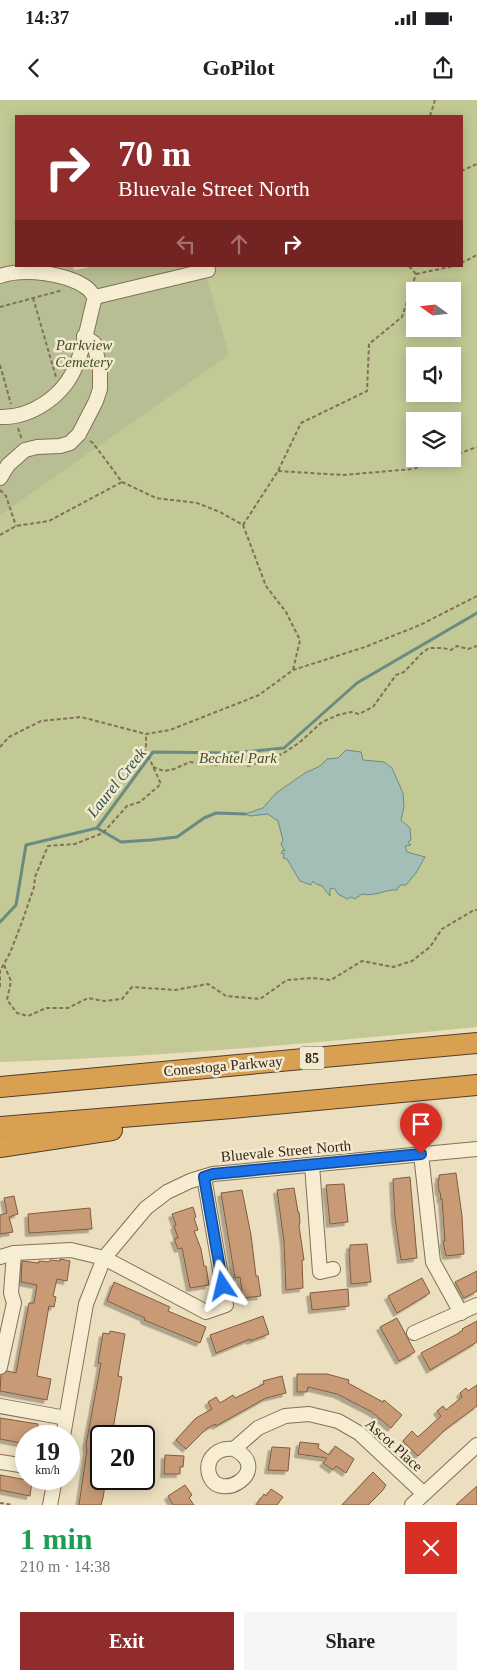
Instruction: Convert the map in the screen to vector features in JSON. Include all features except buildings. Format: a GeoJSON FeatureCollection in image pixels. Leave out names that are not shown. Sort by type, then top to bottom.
{"type":"FeatureCollection","features":[{"type":"Feature","properties":{"kind":"highway","name":"Conestoga Parkway"},"geometry":{"type":"LineString","coordinates":[[0,1087],[477,1043]]}},
{"type":"Feature","properties":{"kind":"highway"},"geometry":{"type":"LineString","coordinates":[[0,1073],[146,1073]]}},
{"type":"Feature","properties":{"kind":"highway"},"geometry":{"type":"LineString","coordinates":[[0,1126],[232,1108],[477,1085]]}},
{"type":"Feature","properties":{"kind":"highway"},"geometry":{"type":"LineString","coordinates":[[0,1147],[138,1126],[232,1108]]}},
{"type":"Feature","properties":{"kind":"street"},"geometry":{"type":"LineString","coordinates":[[95,297],[208,270]]}},
{"type":"Feature","properties":{"kind":"street"},"geometry":{"type":"LineString","coordinates":[[0,276],[34,272],[61,276],[87,288],[95,297]]}},
{"type":"Feature","properties":{"kind":"street"},"geometry":{"type":"LineString","coordinates":[[0,417],[20,415],[43,406],[68,381],[77,365],[95,297]]}},
{"type":"Feature","properties":{"kind":"street"},"geometry":{"type":"LineString","coordinates":[[0,478],[8,465],[24,450],[37,447],[60,446],[70,443],[79,434],[100,389],[100,368],[94,343],[84,336]]}},
{"type":"Feature","properties":{"kind":"street","name":"Bluevale Street North"},"geometry":{"type":"LineString","coordinates":[[64,1425],[86,1304],[104,1258],[146,1208],[168,1192],[190,1181],[213,1174],[477,1149]]}},
{"type":"Feature","properties":{"kind":"street"},"geometry":{"type":"LineString","coordinates":[[421,1154],[433,1262],[462,1313]]}},
{"type":"Feature","properties":{"kind":"street"},"geometry":{"type":"LineString","coordinates":[[312,1165],[320,1272],[333,1269]]}},
{"type":"Feature","properties":{"kind":"street"},"geometry":{"type":"LineString","coordinates":[[0,1257],[14,1253],[71,1250],[104,1258],[206,1312],[226,1305],[204,1177]]}},
{"type":"Feature","properties":{"kind":"street"},"geometry":{"type":"LineString","coordinates":[[0,1367],[14,1303],[11,1293],[14,1253]]}},
{"type":"Feature","properties":{"kind":"street"},"geometry":{"type":"LineString","coordinates":[[414,1333],[477,1305]]}},
{"type":"Feature","properties":{"kind":"street"},"geometry":{"type":"LineString","coordinates":[[0,1406],[66,1418]]}},
{"type":"Feature","properties":{"kind":"street","name":"Ascot Place"},"geometry":{"type":"LineString","coordinates":[[234,1449],[258,1428],[285,1416],[310,1414],[338,1421],[359,1433],[423,1493]]}},
{"type":"Feature","properties":{"kind":"street"},"geometry":{"type":"LineString","coordinates":[[412,1505],[477,1445]]}},
{"type":"Feature","properties":{"kind":"street"},"geometry":{"type":"LineString","coordinates":[[0,1462],[15,1464]]}},
{"type":"Feature","properties":{"kind":"street"},"geometry":{"type":"LineString","coordinates":[[50,1505],[53,1490]]}},
{"type":"Feature","properties":{"kind":"path"},"geometry":{"type":"LineString","coordinates":[[430,115],[435,100]]}},
{"type":"Feature","properties":{"kind":"path"},"geometry":{"type":"LineString","coordinates":[[463,171],[477,164]]}},
{"type":"Feature","properties":{"kind":"path"},"geometry":{"type":"LineString","coordinates":[[463,262],[477,255]]}},
{"type":"Feature","properties":{"kind":"path"},"geometry":{"type":"LineString","coordinates":[[410,267],[416,274]]}},
{"type":"Feature","properties":{"kind":"path"},"geometry":{"type":"LineString","coordinates":[[416,274],[449,267]]}},
{"type":"Feature","properties":{"kind":"path"},"geometry":{"type":"LineString","coordinates":[[243,524],[278,471],[301,423],[367,391],[369,344],[402,317],[416,274]]}},
{"type":"Feature","properties":{"kind":"path"},"geometry":{"type":"LineString","coordinates":[[0,307],[80,285]]}},
{"type":"Feature","properties":{"kind":"path"},"geometry":{"type":"LineString","coordinates":[[33,298],[60,389]]}},
{"type":"Feature","properties":{"kind":"path"},"geometry":{"type":"LineString","coordinates":[[79,434],[93,443],[122,482],[156,498],[197,503],[243,524],[266,586],[286,612],[300,640],[293,670]]}},
{"type":"Feature","properties":{"kind":"path"},"geometry":{"type":"LineString","coordinates":[[461,453],[477,447]]}},
{"type":"Feature","properties":{"kind":"path"},"geometry":{"type":"LineString","coordinates":[[278,471],[343,475],[419,467]]}},
{"type":"Feature","properties":{"kind":"path"},"geometry":{"type":"LineString","coordinates":[[0,535],[16,526],[49,521],[122,482]]}},
{"type":"Feature","properties":{"kind":"path"},"geometry":{"type":"LineString","coordinates":[[0,490],[6,496],[16,526]]}},
{"type":"Feature","properties":{"kind":"path"},"geometry":{"type":"LineString","coordinates":[[0,747],[9,737],[41,721],[81,718],[146,734],[170,730],[259,695],[293,670],[364,647],[420,625],[477,596]]}},
{"type":"Feature","properties":{"kind":"path"},"geometry":{"type":"LineString","coordinates":[[153,767],[164,771],[190,762],[216,765],[239,762],[248,766],[282,754],[299,743],[322,722],[351,712],[359,714],[373,707],[396,674],[404,672],[422,653],[430,648],[451,650],[457,646],[468,649],[477,646]]}},
{"type":"Feature","properties":{"kind":"path"},"geometry":{"type":"LineString","coordinates":[[0,987],[0,971],[22,922],[34,887],[35,878],[48,846],[75,844],[103,833],[128,806],[140,802],[154,792],[161,784],[146,751],[146,734]]}},
{"type":"Feature","properties":{"kind":"path"},"geometry":{"type":"LineString","coordinates":[[4,965],[10,981],[7,1000],[17,1013],[28,1016],[46,1008],[68,1008],[88,998],[104,1001],[122,999],[132,987],[174,990],[208,984],[226,996],[260,999],[287,980],[312,978],[331,980],[362,961],[393,967],[412,961],[430,947],[442,929],[477,910]]}},
{"type":"Feature","properties":{"kind":"path"},"geometry":{"type":"LineString","coordinates":[[0,1503],[13,1505]]}},
{"type":"Feature","properties":{"kind":"green space","name":"Bechtel Park"},"geometry":{"type":"Polygon","coordinates":[[[0,100],[477,100],[477,1027],[239,1049],[120,1057],[0,1062],[0,500],[219,322],[204,267],[463,267],[463,115],[15,115],[15,263],[0,268],[0,100]]]}},
{"type":"Feature","properties":{"kind":"green space","name":"Parkview Cemetery"},"geometry":{"type":"Polygon","coordinates":[[[15,263],[15,267],[73,267],[75,270],[90,267],[204,267],[229,355],[0,515],[0,268],[15,263]]]}},
{"type":"Feature","properties":{"kind":"water"},"geometry":{"type":"Polygon","coordinates":[[[346,750],[361,752],[363,760],[384,762],[392,768],[403,793],[404,807],[401,820],[410,828],[411,840],[408,842],[411,845],[405,846],[407,852],[425,857],[416,873],[406,885],[400,885],[397,890],[367,895],[362,894],[355,899],[351,897],[347,899],[338,894],[334,888],[330,889],[330,896],[322,886],[313,881],[311,885],[300,881],[287,859],[283,858],[284,854],[281,853],[283,850],[285,851],[281,844],[283,840],[278,821],[268,814],[250,816],[245,814],[263,808],[276,793],[305,773],[320,766],[327,759],[338,758],[346,750]]]}},
{"type":"Feature","properties":{"kind":"waterway","name":"Laurel Creek"},"geometry":{"type":"LineString","coordinates":[[0,922],[16,905],[26,845],[97,828],[153,752],[233,753],[284,748],[357,683],[477,613]]}},
{"type":"Feature","properties":{"kind":"waterway"},"geometry":{"type":"LineString","coordinates":[[97,828],[121,842],[151,840],[177,837],[204,818],[216,813],[245,814]]}},
{"type":"Feature","properties":{"kind":"route"},"geometry":{"type":"LineString","coordinates":[[223,1286],[204,1177],[213,1174],[421,1154]]}}]}
